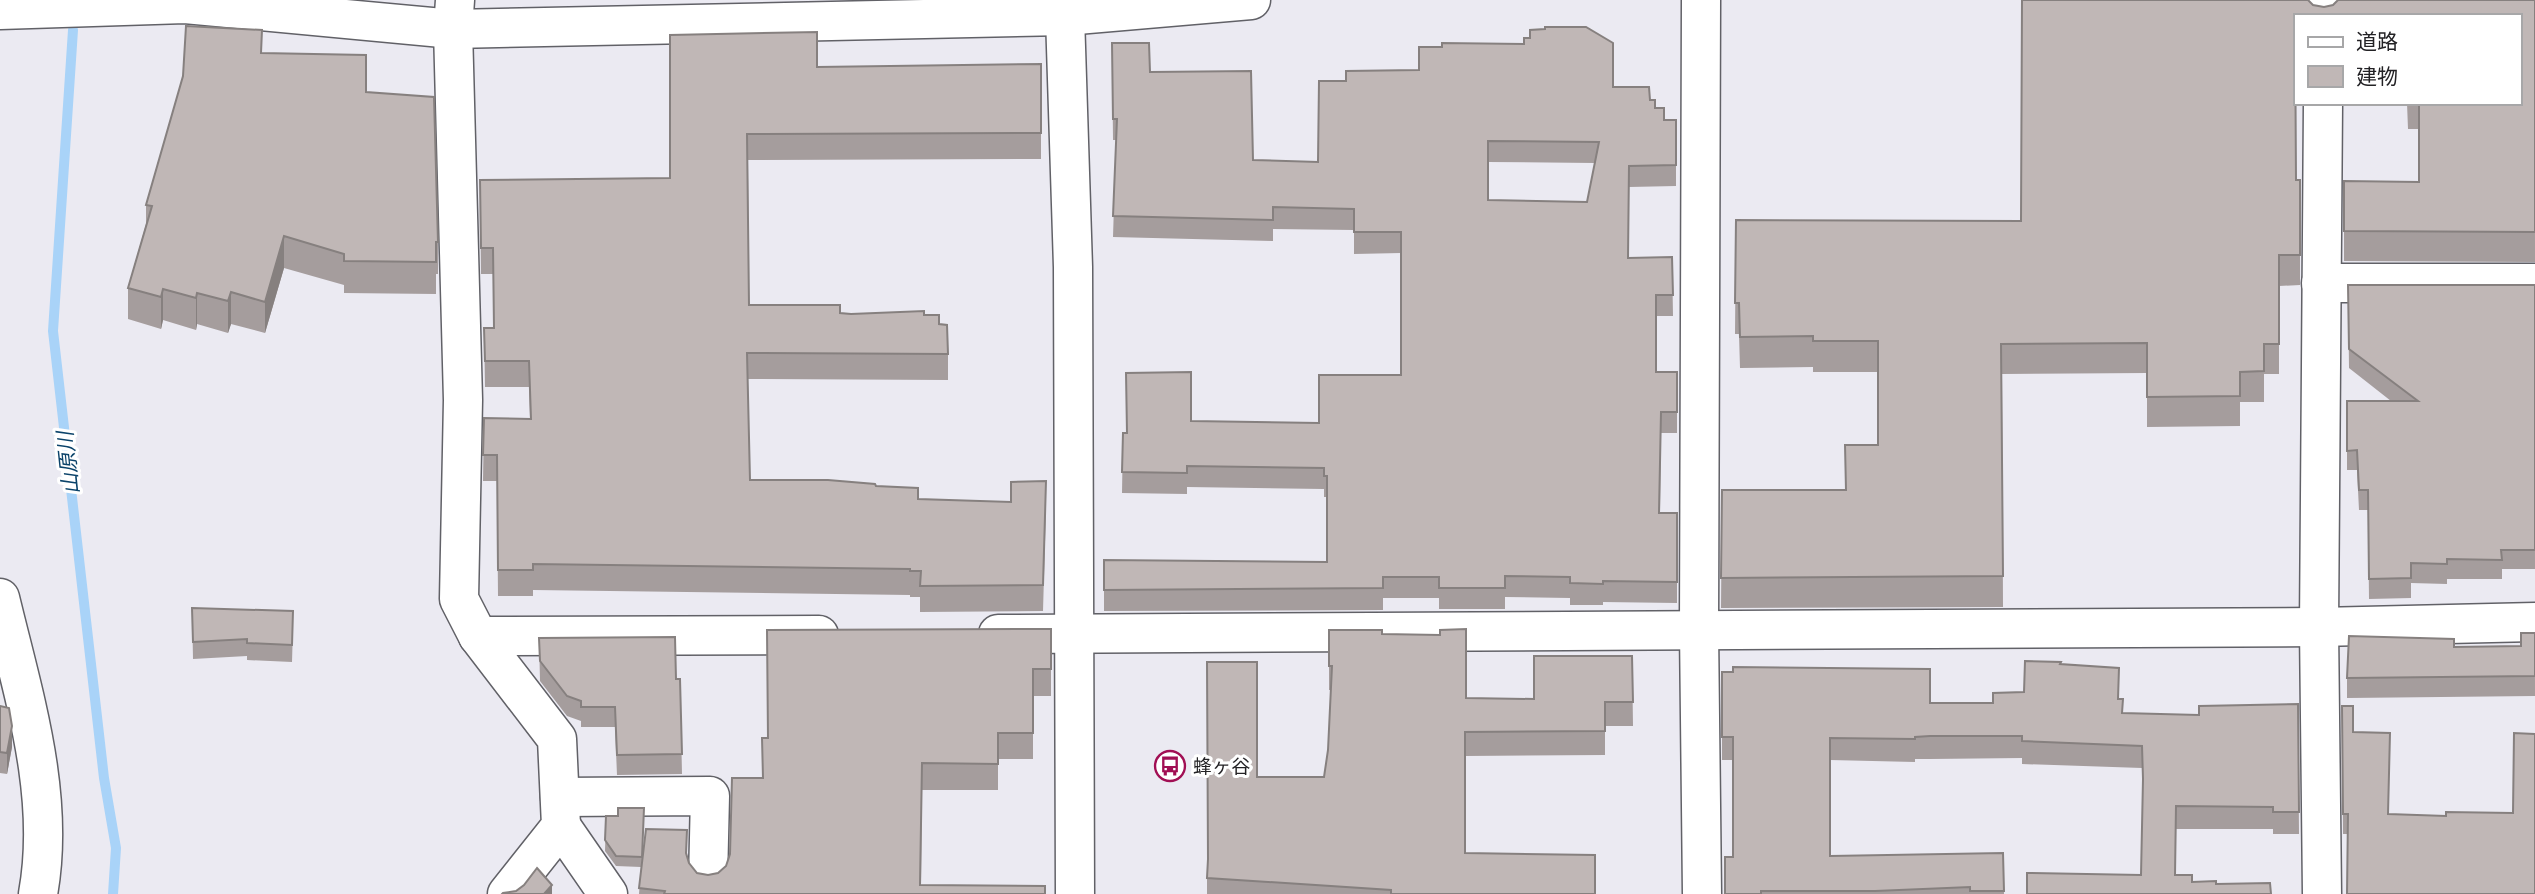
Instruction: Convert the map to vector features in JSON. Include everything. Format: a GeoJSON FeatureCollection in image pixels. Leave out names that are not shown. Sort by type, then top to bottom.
{"type":"FeatureCollection","features":[{"type":"Feature","properties":{"kind":"street"},"geometry":{"type":"LineString","coordinates":[[0,10],[185,4],[454,15],[1067,8],[1251,0]]}},
{"type":"Feature","properties":{"kind":"street"},"geometry":{"type":"LineString","coordinates":[[1701,0],[1699,629],[1702,894]]}},
{"type":"Feature","properties":{"kind":"street"},"geometry":{"type":"LineString","coordinates":[[1067,8],[1073,267],[1075,894]]}},
{"type":"Feature","properties":{"kind":"street"},"geometry":{"type":"LineString","coordinates":[[454,15],[463,400],[459,599],[478,636],[557,739],[561,811],[608,894]]}},
{"type":"Feature","properties":{"kind":"street"},"geometry":{"type":"LineString","coordinates":[[2322,894],[2319,627],[2323,105]]}},
{"type":"Feature","properties":{"kind":"street"},"geometry":{"type":"LineString","coordinates":[[2321,283],[2535,283]]}},
{"type":"Feature","properties":{"kind":"street"},"geometry":{"type":"LineString","coordinates":[[0,598],[31,723],[42,795],[42,874],[38,894]]}},
{"type":"Feature","properties":{"kind":"street"},"geometry":{"type":"LineString","coordinates":[[965,634],[2319,627],[2535,622]]}},
{"type":"Feature","properties":{"kind":"street"},"geometry":{"type":"LineString","coordinates":[[478,636],[853,635]]}},
{"type":"Feature","properties":{"kind":"street"},"geometry":{"type":"LineString","coordinates":[[561,811],[710,796],[708,880]]}},
{"type":"Feature","properties":{"kind":"street"},"geometry":{"type":"LineString","coordinates":[[507,894],[561,811]]}},
{"type":"Feature","properties":{"kind":"building"},"geometry":{"type":"Polygon","coordinates":[[[2022,0],[2308,0],[2313,5],[2324,7],[2333,5],[2338,0],[2535,0],[2535,232],[2344,231],[2344,181],[2419,182],[2419,105],[2521,105],[2521,14],[2294,14],[2294,105],[2296,180],[2300,180],[2300,255],[2279,255],[2279,344],[2264,344],[2264,371],[2240,372],[2240,396],[2147,397],[2147,343],[2001,344],[2003,576],[1721,578],[1722,490],[1846,490],[1845,445],[1878,445],[1878,341],[1813,341],[1813,336],[1740,337],[1739,303],[1735,303],[1736,220],[2021,221],[2022,0]]]}},
{"type":"Feature","properties":{"kind":"building"},"geometry":{"type":"Polygon","coordinates":[[[186,26],[262,30],[261,53],[366,55],[366,92],[434,97],[438,242],[436,262],[344,261],[344,254],[284,236],[265,302],[231,292],[228,301],[197,293],[196,298],[163,289],[161,297],[128,288],[152,206],[146,205],[183,76],[186,26]]]}},
{"type":"Feature","properties":{"kind":"building"},"geometry":{"type":"Polygon","coordinates":[[[1586,27],[1613,43],[1613,87],[1649,87],[1650,100],[1655,100],[1655,108],[1664,108],[1664,120],[1676,120],[1676,165],[1629,166],[1628,258],[1672,257],[1673,295],[1656,295],[1656,372],[1677,372],[1677,412],[1661,412],[1659,513],[1677,513],[1677,582],[1570,583],[1570,577],[1505,576],[1505,588],[1439,588],[1439,577],[1383,577],[1383,588],[1104,590],[1104,560],[1327,562],[1327,476],[1324,476],[1324,468],[1187,466],[1187,473],[1122,472],[1123,433],[1127,433],[1126,373],[1191,372],[1191,421],[1319,423],[1319,375],[1401,375],[1401,232],[1354,232],[1354,209],[1273,207],[1273,220],[1113,216],[1117,119],[1113,119],[1112,43],[1149,43],[1150,72],[1251,71],[1253,160],[1318,162],[1319,81],[1346,81],[1346,71],[1419,70],[1419,47],[1442,47],[1442,43],[1524,44],[1524,38],[1530,38],[1530,30],[1586,27]],[[1488,141],[1488,200],[1587,202],[1599,142],[1488,141]]]}},
{"type":"Feature","properties":{"kind":"building"},"geometry":{"type":"Polygon","coordinates":[[[817,32],[817,67],[1041,64],[1041,133],[747,134],[749,305],[840,305],[840,313],[851,314],[924,311],[924,315],[939,315],[939,324],[947,325],[948,354],[747,353],[750,480],[828,480],[918,488],[918,499],[1011,502],[1011,482],[1046,481],[1043,585],[920,586],[921,571],[910,569],[533,564],[533,570],[498,570],[497,455],[483,455],[484,418],[531,419],[529,361],[485,361],[484,328],[494,328],[493,248],[481,248],[480,180],[670,178],[670,35],[817,32]]]}},
{"type":"Feature","properties":{"kind":"building"},"geometry":{"type":"Polygon","coordinates":[[[2348,285],[2535,285],[2535,550],[2501,550],[2502,560],[2447,559],[2447,564],[2411,563],[2411,578],[2369,579],[2368,490],[2359,490],[2357,450],[2347,451],[2347,401],[2418,401],[2349,349],[2348,285]]]}},
{"type":"Feature","properties":{"kind":"building"},"geometry":{"type":"Polygon","coordinates":[[[192,608],[293,611],[292,645],[247,643],[247,639],[193,642],[192,608]]]}},
{"type":"Feature","properties":{"kind":"building"},"geometry":{"type":"Polygon","coordinates":[[[1051,629],[1051,669],[1033,669],[1033,733],[998,733],[998,764],[922,763],[920,885],[1045,886],[1045,894],[664,894],[665,891],[639,888],[646,829],[687,830],[686,853],[689,863],[697,873],[718,873],[726,866],[730,854],[732,778],[763,778],[762,738],[768,738],[767,630],[1051,629]]]}},
{"type":"Feature","properties":{"kind":"building"},"geometry":{"type":"Polygon","coordinates":[[[1466,629],[1466,698],[1534,699],[1534,656],[1632,656],[1633,702],[1605,702],[1605,731],[1465,732],[1465,853],[1595,855],[1595,894],[1391,894],[1391,890],[1207,878],[1207,662],[1257,662],[1257,777],[1324,777],[1332,666],[1329,666],[1329,630],[1382,630],[1382,634],[1440,635],[1440,630],[1466,629]]]}},
{"type":"Feature","properties":{"kind":"building"},"geometry":{"type":"Polygon","coordinates":[[[2521,633],[2535,633],[2535,676],[2347,678],[2349,636],[2454,639],[2454,647],[2521,646],[2521,633]]]}},
{"type":"Feature","properties":{"kind":"building"},"geometry":{"type":"Polygon","coordinates":[[[675,637],[676,679],[680,679],[682,754],[617,755],[615,707],[581,707],[581,701],[567,696],[540,661],[539,638],[675,637]]]}},
{"type":"Feature","properties":{"kind":"building"},"geometry":{"type":"Polygon","coordinates":[[[2025,661],[2119,668],[2118,699],[2123,699],[2122,713],[2199,715],[2199,706],[2298,704],[2299,812],[2273,812],[2273,807],[2176,806],[2175,875],[2192,875],[2192,882],[2270,883],[2271,894],[2027,894],[2027,873],[2141,875],[2142,746],[2022,741],[2022,736],[1930,736],[1915,739],[1830,738],[1830,856],[2003,853],[2004,891],[1970,891],[1970,887],[1725,894],[1725,857],[1733,857],[1733,737],[1722,737],[1722,672],[1733,672],[1733,667],[1930,669],[1930,703],[1993,703],[1993,693],[2024,692],[2025,661]]]}},
{"type":"Feature","properties":{"kind":"building"},"geometry":{"type":"Polygon","coordinates":[[[0,706],[9,708],[12,726],[7,753],[0,752],[0,706]]]}},
{"type":"Feature","properties":{"kind":"building"},"geometry":{"type":"Polygon","coordinates":[[[2342,706],[2353,706],[2353,732],[2390,733],[2388,814],[2446,816],[2446,812],[2513,813],[2514,733],[2535,734],[2535,894],[2347,894],[2348,814],[2343,814],[2342,706]]]}},
{"type":"Feature","properties":{"kind":"building"},"geometry":{"type":"Polygon","coordinates":[[[618,808],[644,808],[642,857],[616,856],[605,840],[606,816],[618,816],[618,808]]]}},
{"type":"Feature","properties":{"kind":"building"},"geometry":{"type":"Polygon","coordinates":[[[537,868],[552,885],[544,894],[502,894],[516,891],[537,868]]]}},
{"type":"Feature","properties":{"kind":"waterway","name":"山原川"},"geometry":{"type":"LineString","coordinates":[[73,30],[53,331],[104,778],[116,848],[113,894]]}},
{"type":"Feature","properties":{"kind":"place","name":"蜂ヶ谷"},"geometry":{"type":"Point","coordinates":[1170,766]}}]}
